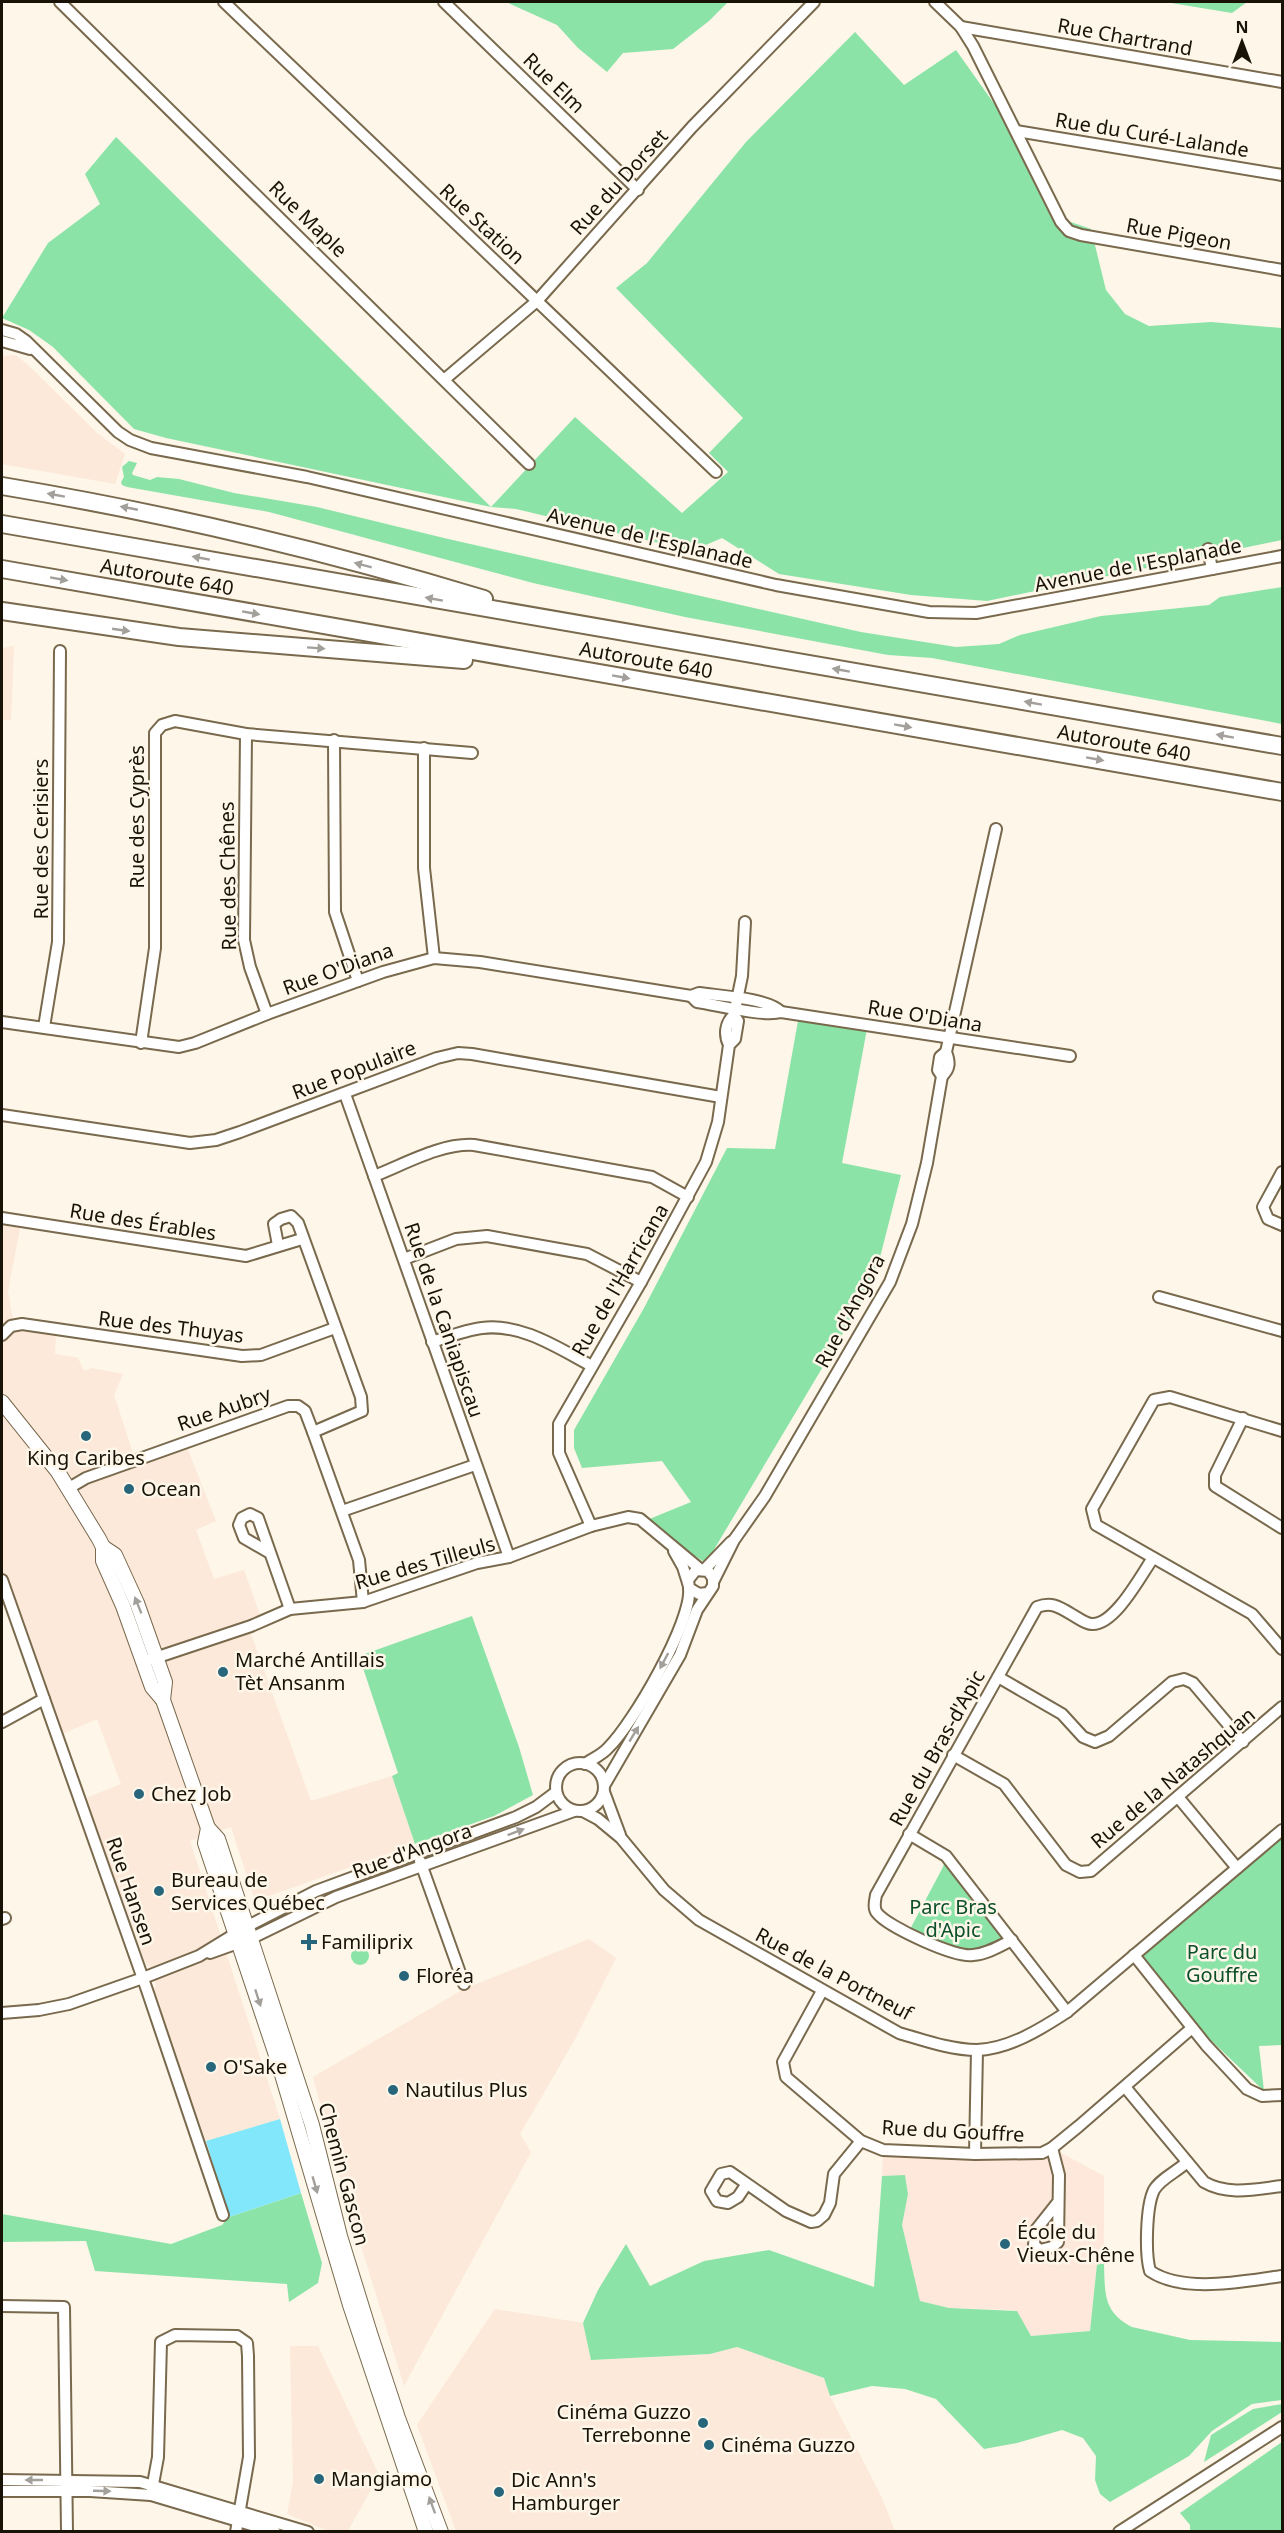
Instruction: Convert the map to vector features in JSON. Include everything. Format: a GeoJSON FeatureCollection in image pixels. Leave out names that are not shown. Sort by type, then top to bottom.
{"type":"FeatureCollection","features":[{"type":"Feature","properties":{"kind":"highway"},"geometry":{"type":"LineString","coordinates":[[2,486],[116,505],[216,527],[440,585],[554,620]]}},
{"type":"Feature","properties":{"kind":"highway","name":"Autoroute 640"},"geometry":{"type":"LineString","coordinates":[[2,524],[1282,746]]}},
{"type":"Feature","properties":{"kind":"highway","name":"Autoroute 640"},"geometry":{"type":"LineString","coordinates":[[2,569],[1282,792]]}},
{"type":"Feature","properties":{"kind":"highway"},"geometry":{"type":"LineString","coordinates":[[2,611],[179,638],[563,667]]}},
{"type":"Feature","properties":{"kind":"main road","name":"Chemin Gascon"},"geometry":{"type":"LineString","coordinates":[[2,1402],[41,1449],[69,1488],[103,1548],[103,1561],[123,1606],[150,1660],[165,1682],[164,1700],[208,1828],[205,1843],[244,1935],[302,2093],[361,2306],[395,2409],[441,2532]]}},
{"type":"Feature","properties":{"kind":"main road","name":"Chemin Gascon"},"geometry":{"type":"LineString","coordinates":[[244,1935],[278,2061],[350,2305],[424,2526]]}},
{"type":"Feature","properties":{"kind":"street","name":"Rue Maple"},"geometry":{"type":"LineString","coordinates":[[60,2],[529,464]]}},
{"type":"Feature","properties":{"kind":"street","name":"Rue Station"},"geometry":{"type":"LineString","coordinates":[[224,2],[716,472]]}},
{"type":"Feature","properties":{"kind":"street","name":"Rue Elm"},"geometry":{"type":"LineString","coordinates":[[444,2],[638,190]]}},
{"type":"Feature","properties":{"kind":"street","name":"Rue du Dorset"},"geometry":{"type":"LineString","coordinates":[[445,379],[537,301],[692,128],[814,2]]}},
{"type":"Feature","properties":{"kind":"street"},"geometry":{"type":"LineString","coordinates":[[935,2],[961,27],[1016,131]]}},
{"type":"Feature","properties":{"kind":"street","name":"Rue Chartrand"},"geometry":{"type":"LineString","coordinates":[[961,27],[1282,82]]}},
{"type":"Feature","properties":{"kind":"street","name":"Rue du Curé-Lalande"},"geometry":{"type":"LineString","coordinates":[[1016,131],[1282,175]]}},
{"type":"Feature","properties":{"kind":"street","name":"Rue Pigeon"},"geometry":{"type":"LineString","coordinates":[[1016,131],[1061,222],[1069,231],[1282,270]]}},
{"type":"Feature","properties":{"kind":"street","name":"Avenue de l'Esplanade"},"geometry":{"type":"LineString","coordinates":[[2,330],[20,337],[118,432],[130,440],[151,448],[307,477],[801,590],[921,611],[968,614],[1282,555]]}},
{"type":"Feature","properties":{"kind":"street","name":"Avenue de l'Esplanade"},"geometry":{"type":"LineString","coordinates":[[2,341],[28,347],[45,359]]}},
{"type":"Feature","properties":{"kind":"street"},"geometry":{"type":"LineString","coordinates":[[1208,549],[1212,569]]}},
{"type":"Feature","properties":{"kind":"street","name":"Rue des Cerisiers"},"geometry":{"type":"LineString","coordinates":[[44,1027],[58,942],[60,651]]}},
{"type":"Feature","properties":{"kind":"street","name":"Rue des Cyprès"},"geometry":{"type":"LineString","coordinates":[[141,1043],[155,948],[155,733],[162,725],[175,721],[246,734],[472,753]]}},
{"type":"Feature","properties":{"kind":"street","name":"Rue des Chênes"},"geometry":{"type":"LineString","coordinates":[[246,734],[244,940],[250,967],[267,1014]]}},
{"type":"Feature","properties":{"kind":"street"},"geometry":{"type":"LineString","coordinates":[[334,740],[335,912],[358,981]]}},
{"type":"Feature","properties":{"kind":"street"},"geometry":{"type":"LineString","coordinates":[[424,748],[424,868],[434,958]]}},
{"type":"Feature","properties":{"kind":"street","name":"Rue d'Angora"},"geometry":{"type":"LineString","coordinates":[[713,1582],[734,1540],[765,1496],[890,1282],[912,1224],[927,1163],[942,1076],[948,1070],[950,1060],[946,1052],[996,829]]}},
{"type":"Feature","properties":{"kind":"street","name":"Rue de l'Harricana"},"geometry":{"type":"LineString","coordinates":[[591,1526],[559,1453],[559,1424],[641,1282],[706,1162],[718,1122],[729,1045],[735,1039],[738,1021],[735,1007],[742,976],[745,922]]}},
{"type":"Feature","properties":{"kind":"street","name":"Rue O'Diana"},"geometry":{"type":"LineString","coordinates":[[2,1022],[179,1047],[408,963],[434,958],[480,962],[691,996],[697,1002],[772,1014],[780,1012],[1067,1057]]}},
{"type":"Feature","properties":{"kind":"street","name":"Rue Populaire"},"geometry":{"type":"LineString","coordinates":[[2,1115],[190,1143],[216,1140],[437,1058],[458,1053],[721,1096]]}},
{"type":"Feature","properties":{"kind":"street","name":"Rue de la Caniapiscau"},"geometry":{"type":"LineString","coordinates":[[345,1094],[509,1557]]}},
{"type":"Feature","properties":{"kind":"street"},"geometry":{"type":"LineString","coordinates":[[374,1176],[461,1144],[652,1177],[688,1197]]}},
{"type":"Feature","properties":{"kind":"street"},"geometry":{"type":"LineString","coordinates":[[1282,1172],[1263,1207],[1268,1219],[1282,1225]]}},
{"type":"Feature","properties":{"kind":"street"},"geometry":{"type":"LineString","coordinates":[[278,1245],[274,1224],[291,1216],[298,1223],[334,1328],[361,1397],[362,1412],[314,1432]]}},
{"type":"Feature","properties":{"kind":"street","name":"Rue des Érables"},"geometry":{"type":"LineString","coordinates":[[2,1218],[246,1256],[302,1239]]}},
{"type":"Feature","properties":{"kind":"street"},"geometry":{"type":"LineString","coordinates":[[404,1259],[456,1239],[487,1236],[587,1254],[641,1282]]}},
{"type":"Feature","properties":{"kind":"street"},"geometry":{"type":"LineString","coordinates":[[1159,1297],[1282,1331]]}},
{"type":"Feature","properties":{"kind":"street","name":"Rue des Thuyas"},"geometry":{"type":"LineString","coordinates":[[2,1335],[12,1326],[21,1324],[242,1356],[261,1354],[334,1328]]}},
{"type":"Feature","properties":{"kind":"street"},"geometry":{"type":"LineString","coordinates":[[432,1342],[471,1330],[503,1328],[535,1335],[592,1366]]}},
{"type":"Feature","properties":{"kind":"street"},"geometry":{"type":"LineString","coordinates":[[1282,1431],[1170,1397],[1154,1400],[1092,1509],[1096,1525],[1252,1614],[1282,1649]]}},
{"type":"Feature","properties":{"kind":"street","name":"Rue Aubry"},"geometry":{"type":"LineString","coordinates":[[69,1488],[86,1478],[288,1406],[298,1406],[305,1411],[314,1432],[359,1560],[363,1602]]}},
{"type":"Feature","properties":{"kind":"street"},"geometry":{"type":"LineString","coordinates":[[1243,1418],[1215,1474],[1215,1486],[1282,1528]]}},
{"type":"Feature","properties":{"kind":"street"},"geometry":{"type":"LineString","coordinates":[[342,1511],[475,1465]]}},
{"type":"Feature","properties":{"kind":"street","name":"Rue des Tilleuls"},"geometry":{"type":"LineString","coordinates":[[150,1660],[250,1626],[290,1609],[363,1602],[477,1563],[509,1557],[591,1526],[628,1517],[640,1519],[672,1548],[702,1570]]}},
{"type":"Feature","properties":{"kind":"street","name":"Rue d'Angora"},"geometry":{"type":"LineString","coordinates":[[702,1570],[734,1540]]}},
{"type":"Feature","properties":{"kind":"street","name":"Rue des Tilleuls"},"geometry":{"type":"LineString","coordinates":[[672,1548],[683,1567],[689,1586]]}},
{"type":"Feature","properties":{"kind":"street"},"geometry":{"type":"LineString","coordinates":[[270,1553],[290,1609]]}},
{"type":"Feature","properties":{"kind":"street","name":"Rue du Bras-d'Apic"},"geometry":{"type":"LineString","coordinates":[[1012,1940],[974,1956],[956,1955],[908,1933],[877,1913],[874,1903],[876,1895],[1036,1607],[1046,1604],[1055,1605],[1089,1624],[1099,1623],[1106,1620],[1124,1602],[1153,1558]]}},
{"type":"Feature","properties":{"kind":"street"},"geometry":{"type":"LineString","coordinates":[[702,1570],[711,1574],[713,1582],[697,1610],[680,1655],[604,1788],[597,1805],[578,1811],[563,1804],[556,1792],[556,1783],[563,1770],[570,1765],[585,1764],[607,1750],[620,1734],[655,1678],[675,1640],[691,1599],[689,1586],[692,1573],[702,1570]]}},
{"type":"Feature","properties":{"kind":"street","name":"Rue Hansen"},"geometry":{"type":"LineString","coordinates":[[2,1580],[224,2215]]}},
{"type":"Feature","properties":{"kind":"street"},"geometry":{"type":"LineString","coordinates":[[689,1586],[699,1594],[707,1593]]}},
{"type":"Feature","properties":{"kind":"street"},"geometry":{"type":"LineString","coordinates":[[998,1677],[1062,1714],[1083,1737],[1095,1742],[1109,1736],[1172,1682],[1184,1678],[1193,1683],[1243,1742]]}},
{"type":"Feature","properties":{"kind":"street"},"geometry":{"type":"LineString","coordinates":[[2,1722],[44,1699]]}},
{"type":"Feature","properties":{"kind":"street","name":"Rue de la Natashquan"},"geometry":{"type":"LineString","coordinates":[[953,1755],[1004,1784],[1066,1865],[1080,1872],[1091,1871],[1282,1707]]}},
{"type":"Feature","properties":{"kind":"street"},"geometry":{"type":"LineString","coordinates":[[585,1764],[598,1771],[604,1788]]}},
{"type":"Feature","properties":{"kind":"street","name":"Rue de la Portneuf"},"geometry":{"type":"LineString","coordinates":[[604,1788],[621,1838]]}},
{"type":"Feature","properties":{"kind":"street","name":"Rue d'Angora"},"geometry":{"type":"LineString","coordinates":[[244,1935],[333,1884],[418,1855],[516,1817],[536,1808],[556,1792]]}},
{"type":"Feature","properties":{"kind":"street"},"geometry":{"type":"LineString","coordinates":[[1178,1797],[1237,1868]]}},
{"type":"Feature","properties":{"kind":"street","name":"Rue d'Angora"},"geometry":{"type":"LineString","coordinates":[[2,2013],[39,2010],[69,2004],[143,1978],[322,1903],[578,1811]]}},
{"type":"Feature","properties":{"kind":"street","name":"Rue de la Portneuf"},"geometry":{"type":"LineString","coordinates":[[578,1811],[598,1819],[621,1838],[664,1890],[699,1920],[899,2033],[935,2043],[977,2050],[1004,2044],[1034,2032],[1067,2012],[1282,1830]]}},
{"type":"Feature","properties":{"kind":"street"},"geometry":{"type":"LineString","coordinates":[[909,1834],[946,1856],[1067,2012]]}},
{"type":"Feature","properties":{"kind":"street"},"geometry":{"type":"LineString","coordinates":[[418,1855],[464,1984]]}},
{"type":"Feature","properties":{"kind":"street"},"geometry":{"type":"LineString","coordinates":[[1134,1955],[1192,2028],[1247,2089],[1262,2096],[1282,2095]]}},
{"type":"Feature","properties":{"kind":"street","name":"Rue du Gouffre"},"geometry":{"type":"LineString","coordinates":[[822,1991],[783,2062],[786,2078],[861,2141],[883,2150],[1027,2155],[1042,2153],[1052,2148],[1192,2028]]}},
{"type":"Feature","properties":{"kind":"street"},"geometry":{"type":"LineString","coordinates":[[975,2154],[977,2050]]}},
{"type":"Feature","properties":{"kind":"street"},"geometry":{"type":"LineString","coordinates":[[1125,2087],[1204,2182],[1214,2188],[1231,2191],[1282,2186]]}},
{"type":"Feature","properties":{"kind":"street"},"geometry":{"type":"LineString","coordinates":[[746,2185],[786,2211],[812,2222],[817,2221],[824,2215],[830,2203],[834,2174],[861,2141]]}},
{"type":"Feature","properties":{"kind":"street"},"geometry":{"type":"LineString","coordinates":[[1052,2148],[1059,2175],[1058,2202]]}},
{"type":"Feature","properties":{"kind":"street"},"geometry":{"type":"LineString","coordinates":[[1187,2162],[1153,2192],[1149,2210],[1147,2252],[1150,2271],[1158,2277],[1199,2284],[1282,2276]]}},
{"type":"Feature","properties":{"kind":"street"},"geometry":{"type":"LineString","coordinates":[[2,2306],[64,2307],[67,2532]]}},
{"type":"Feature","properties":{"kind":"street"},"geometry":{"type":"LineString","coordinates":[[152,2490],[159,2436],[161,2342],[175,2335],[237,2336],[247,2343],[249,2457],[238,2521]]}},
{"type":"Feature","properties":{"kind":"street"},"geometry":{"type":"LineString","coordinates":[[1119,2532],[1282,2427]]}},
{"type":"Feature","properties":{"kind":"street"},"geometry":{"type":"LineString","coordinates":[[2,2480],[152,2490],[274,2532]]}},
{"type":"Feature","properties":{"kind":"street"},"geometry":{"type":"LineString","coordinates":[[2,2491],[67,2485]]}},
{"type":"Feature","properties":{"kind":"street"},"geometry":{"type":"LineString","coordinates":[[238,2521],[308,2532]]}},
{"type":"Feature","properties":{"kind":"shaded area"},"geometry":{"type":"Polygon","coordinates":[[[15,355],[97,433],[125,454],[115,484],[2,464],[2,356],[15,355]]]}},
{"type":"Feature","properties":{"kind":"shaded area"},"geometry":{"type":"Polygon","coordinates":[[[14,646],[11,720],[2,720],[2,648],[14,646]]]}},
{"type":"Feature","properties":{"kind":"shaded area"},"geometry":{"type":"Polygon","coordinates":[[[2,1220],[21,1223],[8,1291],[14,1326],[56,1332],[55,1354],[78,1358],[84,1371],[92,1368],[123,1374],[114,1395],[136,1462],[185,1442],[216,1521],[196,1530],[214,1579],[244,1570],[260,1615],[246,1620],[311,1801],[392,1776],[415,1844],[255,1901],[231,1827],[190,1841],[280,2119],[206,2141],[153,1992],[156,1985],[151,1968],[146,1965],[86,1798],[121,1784],[97,1719],[60,1735],[2,1582],[2,1220]]]}},
{"type":"Feature","properties":{"kind":"shaded area"},"geometry":{"type":"Polygon","coordinates":[[[589,1939],[616,1958],[574,2041],[520,2134],[531,2152],[404,2386],[336,2164],[313,2077],[464,1989],[589,1939]]]}},
{"type":"Feature","properties":{"kind":"shaded area","name":"École du Vieux-Chêne"},"geometry":{"type":"Polygon","coordinates":[[[1052,2148],[1104,2176],[1104,2264],[1097,2264],[1090,2331],[1031,2336],[1015,2310],[949,2308],[920,2301],[902,2225],[908,2194],[905,2175],[882,2176],[883,2150],[1052,2148]]]}},
{"type":"Feature","properties":{"kind":"shaded area"},"geometry":{"type":"Polygon","coordinates":[[[495,2309],[583,2323],[591,2360],[710,2354],[737,2347],[824,2378],[830,2396],[882,2498],[895,2531],[456,2531],[417,2425],[495,2309]]]}},
{"type":"Feature","properties":{"kind":"shaded area"},"geometry":{"type":"Polygon","coordinates":[[[290,2346],[318,2346],[379,2475],[348,2531],[328,2531],[287,2514],[293,2482],[290,2346]]]}},
{"type":"Feature","properties":{"kind":"green space"},"geometry":{"type":"Polygon","coordinates":[[[506,2],[728,2],[709,21],[673,49],[623,53],[607,72],[578,48],[557,25],[506,2]]]}},
{"type":"Feature","properties":{"kind":"green space"},"geometry":{"type":"Polygon","coordinates":[[[1165,2],[1247,2],[1232,13],[1165,2]]]}},
{"type":"Feature","properties":{"kind":"green space"},"geometry":{"type":"Polygon","coordinates":[[[855,32],[904,85],[956,50],[995,105],[1019,128],[1065,220],[1091,229],[1106,290],[1125,314],[1149,326],[1211,322],[1282,328],[1282,540],[987,601],[911,595],[779,574],[722,538],[692,551],[516,509],[491,507],[575,417],[682,513],[728,472],[709,453],[743,418],[616,288],[647,263],[746,142],[855,32]]]}},
{"type":"Feature","properties":{"kind":"green space"},"geometry":{"type":"Polygon","coordinates":[[[116,137],[491,507],[166,438],[134,429],[53,347],[29,330],[2,318],[48,243],[100,204],[85,174],[116,137]]]}},
{"type":"Feature","properties":{"kind":"green space"},"geometry":{"type":"Polygon","coordinates":[[[129,461],[137,463],[133,475],[150,480],[157,477],[179,479],[234,493],[317,507],[861,632],[956,647],[999,644],[1020,635],[1101,616],[1209,605],[1220,597],[1282,587],[1282,724],[932,658],[888,655],[685,617],[533,583],[269,512],[127,487],[121,482],[124,477],[122,467],[129,461]]]}},
{"type":"Feature","properties":{"kind":"green space"},"geometry":{"type":"Polygon","coordinates":[[[798,1021],[867,1029],[842,1163],[901,1175],[874,1281],[706,1563],[642,1522],[691,1502],[662,1461],[582,1468],[574,1448],[574,1430],[644,1308],[727,1148],[775,1149],[798,1021]]]}},
{"type":"Feature","properties":{"kind":"green space"},"geometry":{"type":"Polygon","coordinates":[[[472,1616],[519,1747],[533,1795],[494,1816],[415,1844],[392,1776],[398,1773],[359,1656],[472,1616]]]}},
{"type":"Feature","properties":{"kind":"green space","name":"Parc du Gouffre"},"geometry":{"type":"Polygon","coordinates":[[[1282,1828],[1282,2045],[1259,2046],[1264,2091],[1196,2026],[1138,1955],[1282,1828]]]}},
{"type":"Feature","properties":{"kind":"green space","name":"Parc Bras d'Apic"},"geometry":{"type":"Polygon","coordinates":[[[946,1856],[1012,1940],[974,1956],[908,1933],[943,1867],[946,1856]]]}},
{"type":"Feature","properties":{"kind":"green space"},"geometry":{"type":"Polygon","coordinates":[[[360,1947],[366,1950],[369,1956],[366,1962],[360,1965],[354,1962],[351,1956],[354,1950],[360,1947]]]}},
{"type":"Feature","properties":{"kind":"green space"},"geometry":{"type":"Polygon","coordinates":[[[905,2175],[908,2194],[902,2225],[920,2301],[949,2308],[1017,2311],[1031,2336],[1090,2331],[1097,2264],[1104,2264],[1106,2293],[1111,2308],[1116,2315],[1132,2327],[1190,2340],[1282,2342],[1282,2400],[1252,2404],[1212,2431],[1189,2456],[1110,2502],[1100,2494],[1095,2480],[1096,2456],[1083,2438],[1062,2430],[1017,2443],[984,2449],[936,2399],[905,2389],[872,2386],[830,2396],[824,2378],[737,2347],[710,2354],[591,2360],[583,2323],[598,2290],[626,2244],[650,2286],[704,2261],[769,2250],[874,2287],[882,2176],[905,2175]]]}},
{"type":"Feature","properties":{"kind":"green space"},"geometry":{"type":"Polygon","coordinates":[[[301,2193],[322,2263],[318,2283],[289,2302],[287,2284],[95,2271],[86,2241],[2,2242],[2,2214],[171,2244],[222,2225],[229,2217],[301,2193]]]}},
{"type":"Feature","properties":{"kind":"green space"},"geometry":{"type":"Polygon","coordinates":[[[1282,2404],[1282,2412],[1204,2462],[1211,2435],[1253,2409],[1282,2404]]]}},
{"type":"Feature","properties":{"kind":"green space"},"geometry":{"type":"Polygon","coordinates":[[[1282,2442],[1282,2531],[1190,2531],[1190,2525],[1180,2513],[1282,2442]]]}},
{"type":"Feature","properties":{"kind":"water"},"geometry":{"type":"Polygon","coordinates":[[[280,2119],[301,2193],[229,2217],[206,2141],[280,2119]]]}},
{"type":"Feature","properties":{"kind":"place","name":"King Caribes"},"geometry":{"type":"Point","coordinates":[86,1436]}},
{"type":"Feature","properties":{"kind":"place","name":"Ocean"},"geometry":{"type":"Point","coordinates":[129,1489]}},
{"type":"Feature","properties":{"kind":"place","name":"Marché Antillais Tèt Ansanm"},"geometry":{"type":"Point","coordinates":[223,1672]}},
{"type":"Feature","properties":{"kind":"place","name":"Chez Job"},"geometry":{"type":"Point","coordinates":[139,1794]}},
{"type":"Feature","properties":{"kind":"place","name":"Bureau de Services Québec"},"geometry":{"type":"Point","coordinates":[159,1891]}},
{"type":"Feature","properties":{"kind":"place","name":"Familiprix"},"geometry":{"type":"Point","coordinates":[309,1942]}},
{"type":"Feature","properties":{"kind":"place","name":"Floréa"},"geometry":{"type":"Point","coordinates":[404,1976]}},
{"type":"Feature","properties":{"kind":"place","name":"O'Sake"},"geometry":{"type":"Point","coordinates":[211,2067]}},
{"type":"Feature","properties":{"kind":"place","name":"Nautilus Plus"},"geometry":{"type":"Point","coordinates":[393,2090]}},
{"type":"Feature","properties":{"kind":"place","name":"École du Vieux-Chêne"},"geometry":{"type":"Point","coordinates":[1005,2244]}},
{"type":"Feature","properties":{"kind":"place","name":"Cinéma Guzzo Terrebonne"},"geometry":{"type":"Point","coordinates":[703,2423]}},
{"type":"Feature","properties":{"kind":"place","name":"Cinéma Guzzo"},"geometry":{"type":"Point","coordinates":[709,2445]}},
{"type":"Feature","properties":{"kind":"place","name":"Mangiamo"},"geometry":{"type":"Point","coordinates":[319,2479]}},
{"type":"Feature","properties":{"kind":"place","name":"Dic Ann's Hamburger"},"geometry":{"type":"Point","coordinates":[499,2492]}}]}
